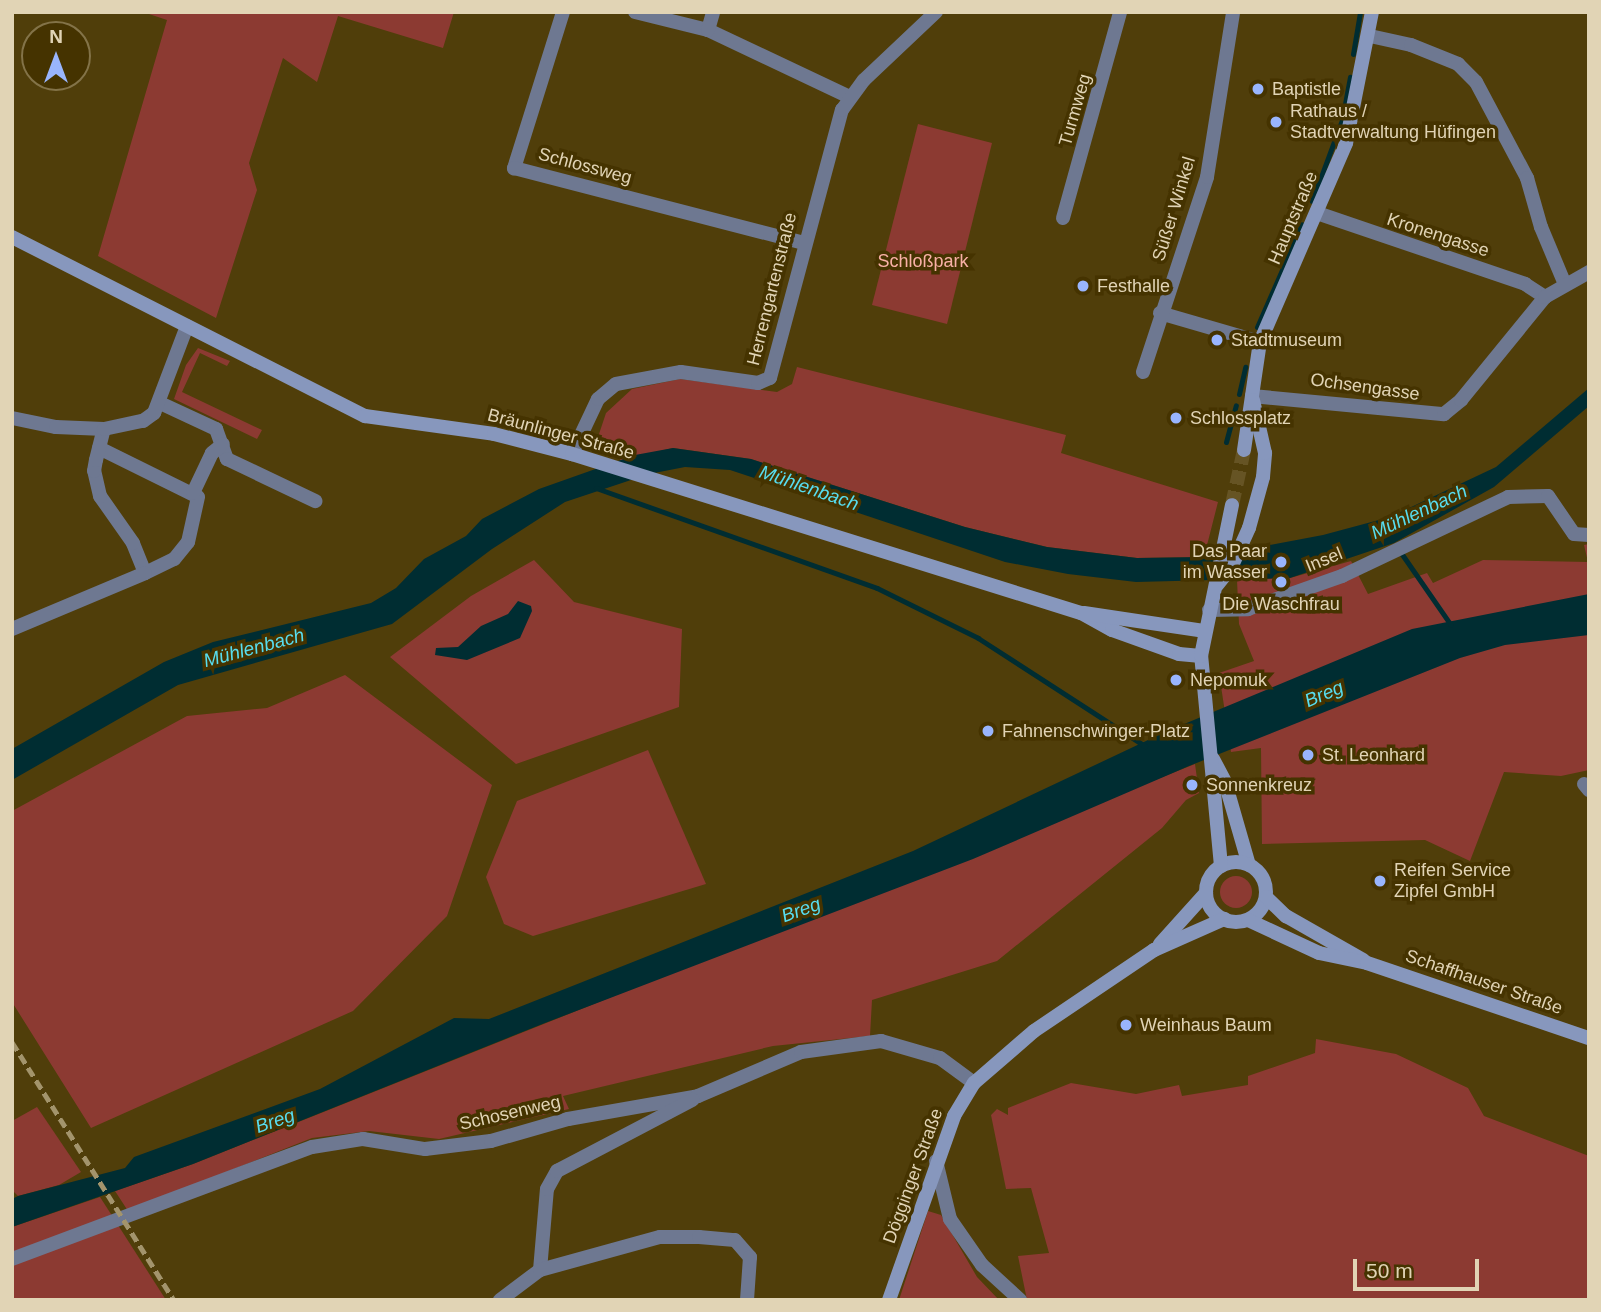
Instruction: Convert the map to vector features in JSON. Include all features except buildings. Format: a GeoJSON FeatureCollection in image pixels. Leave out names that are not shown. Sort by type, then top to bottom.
{"type":"FeatureCollection","features":[{"type":"Feature","properties":{"kind":"main road","name":"Hauptstraße"},"geometry":{"type":"LineString","coordinates":[[1244,450],[1260,342],[1346,143],[1370,36],[1372,12]]}},
{"type":"Feature","properties":{"kind":"main road","name":"Bräunlinger Straße"},"geometry":{"type":"LineString","coordinates":[[12,237],[365,416],[494,434],[572,454],[1081,613],[1160,648],[1201,656]]}},
{"type":"Feature","properties":{"kind":"main road","name":"Hauptstraße"},"geometry":{"type":"LineString","coordinates":[[1215,589],[1231,568],[1258,503],[1265,453],[1252,396]]}},
{"type":"Feature","properties":{"kind":"main road","name":"Hauptstraße"},"geometry":{"type":"LineString","coordinates":[[1201,656],[1231,505]]}},
{"type":"Feature","properties":{"kind":"main road","name":"Bräunlinger Straße"},"geometry":{"type":"LineString","coordinates":[[1081,613],[1204,631]]}},
{"type":"Feature","properties":{"kind":"main road"},"geometry":{"type":"LineString","coordinates":[[1201,656],[1202,687],[1213,760],[1209,784],[1221,866]]}},
{"type":"Feature","properties":{"kind":"main road"},"geometry":{"type":"LineString","coordinates":[[1213,760],[1225,782],[1249,865],[1261,876],[1266,897],[1248,920],[1224,919],[1209,905],[1206,893],[1212,874],[1221,866],[1249,865]]}},
{"type":"Feature","properties":{"kind":"main road","name":"Dögginger Straße"},"geometry":{"type":"LineString","coordinates":[[1154,950],[1206,893]]}},
{"type":"Feature","properties":{"kind":"main road","name":"Schaffhauser Straße"},"geometry":{"type":"LineString","coordinates":[[1266,897],[1286,916],[1367,963]]}},
{"type":"Feature","properties":{"kind":"main road","name":"Dögginger Straße"},"geometry":{"type":"LineString","coordinates":[[889,1300],[936,1161],[954,1116],[974,1083],[1034,1031],[1154,950],[1224,919]]}},
{"type":"Feature","properties":{"kind":"main road","name":"Schaffhauser Straße"},"geometry":{"type":"LineString","coordinates":[[1248,920],[1319,953],[1367,963],[1589,1038]]}},
{"type":"Feature","properties":{"kind":"street","name":"Schlossweg"},"geometry":{"type":"LineString","coordinates":[[563,12],[514,168],[804,243]]}},
{"type":"Feature","properties":{"kind":"street"},"geometry":{"type":"LineString","coordinates":[[635,12],[708,30],[850,97]]}},
{"type":"Feature","properties":{"kind":"street"},"geometry":{"type":"LineString","coordinates":[[708,30],[713,12]]}},
{"type":"Feature","properties":{"kind":"street","name":"Herrengartenstraße"},"geometry":{"type":"LineString","coordinates":[[572,454],[598,398],[616,384],[681,372],[758,383],[770,378],[836,127],[850,97],[936,12]]}},
{"type":"Feature","properties":{"kind":"street","name":"Turmweg"},"geometry":{"type":"LineString","coordinates":[[1063,218],[1120,12]]}},
{"type":"Feature","properties":{"kind":"street","name":"Süßer Winkel"},"geometry":{"type":"LineString","coordinates":[[1143,372],[1160,313],[1208,177],[1233,12]]}},
{"type":"Feature","properties":{"kind":"street"},"geometry":{"type":"LineString","coordinates":[[1370,36],[1411,45],[1458,64],[1476,82],[1527,178],[1564,282]]}},
{"type":"Feature","properties":{"kind":"street","name":"Kronengasse"},"geometry":{"type":"LineString","coordinates":[[1317,213],[1525,284],[1545,297]]}},
{"type":"Feature","properties":{"kind":"street"},"geometry":{"type":"LineString","coordinates":[[1545,297],[1564,282],[1589,272]]}},
{"type":"Feature","properties":{"kind":"street","name":"Ochsengasse"},"geometry":{"type":"LineString","coordinates":[[1252,396],[1444,414],[1461,400],[1545,297]]}},
{"type":"Feature","properties":{"kind":"street"},"geometry":{"type":"LineString","coordinates":[[1160,313],[1260,342]]}},
{"type":"Feature","properties":{"kind":"street"},"geometry":{"type":"LineString","coordinates":[[12,418],[56,427],[104,429],[143,421],[160,403],[187,326]]}},
{"type":"Feature","properties":{"kind":"street"},"geometry":{"type":"LineString","coordinates":[[160,403],[216,429],[227,459],[315,501]]}},
{"type":"Feature","properties":{"kind":"street"},"geometry":{"type":"LineString","coordinates":[[104,429],[95,484],[133,543],[145,573]]}},
{"type":"Feature","properties":{"kind":"street"},"geometry":{"type":"LineString","coordinates":[[193,493],[212,453],[223,444]]}},
{"type":"Feature","properties":{"kind":"street"},"geometry":{"type":"LineString","coordinates":[[12,629],[63,611],[174,559],[188,542],[199,507],[193,493],[99,448]]}},
{"type":"Feature","properties":{"kind":"street","name":"Insel"},"geometry":{"type":"LineString","coordinates":[[1209,610],[1248,609],[1342,576],[1508,497],[1548,496],[1574,534],[1589,535]]}},
{"type":"Feature","properties":{"kind":"street","name":"Schosenweg"},"geometry":{"type":"LineString","coordinates":[[12,1259],[313,1147],[363,1139],[425,1149],[491,1141],[568,1119],[698,1096],[802,1052],[881,1041],[940,1058],[974,1083]]}},
{"type":"Feature","properties":{"kind":"street"},"geometry":{"type":"LineString","coordinates":[[540,1269],[547,1189],[557,1171],[698,1096]]}},
{"type":"Feature","properties":{"kind":"street"},"geometry":{"type":"LineString","coordinates":[[936,1161],[950,1219],[982,1265],[1020,1300]]}},
{"type":"Feature","properties":{"kind":"street"},"geometry":{"type":"LineString","coordinates":[[500,1300],[540,1269],[660,1237],[735,1240],[750,1257],[747,1300]]}},
{"type":"Feature","properties":{"kind":"green space"},"geometry":{"type":"Polygon","coordinates":[[[143,12],[454,12],[443,48],[338,16],[317,82],[283,58],[249,163],[257,190],[216,318],[98,256],[167,20],[143,12]]]}},
{"type":"Feature","properties":{"kind":"green space","name":"Schloßpark"},"geometry":{"type":"Polygon","coordinates":[[[918,124],[992,143],[947,324],[872,305],[918,124]]]}},
{"type":"Feature","properties":{"kind":"green space"},"geometry":{"type":"Polygon","coordinates":[[[198,348],[230,361],[227,366],[200,353],[182,392],[262,430],[257,439],[174,399],[186,365],[198,348]]]}},
{"type":"Feature","properties":{"kind":"green space"},"geometry":{"type":"Polygon","coordinates":[[[797,367],[1066,435],[1061,453],[1218,502],[1204,557],[1137,558],[1047,547],[965,527],[751,459],[673,448],[621,460],[604,448],[599,434],[606,413],[632,389],[680,379],[777,392],[792,384],[797,367]]]}},
{"type":"Feature","properties":{"kind":"green space"},"geometry":{"type":"Polygon","coordinates":[[[1589,544],[1589,770],[1561,776],[1504,772],[1470,861],[1425,840],[1262,844],[1261,748],[1231,752],[1219,673],[1254,661],[1239,624],[1237,580],[1290,578],[1351,561],[1368,594],[1427,573],[1433,583],[1483,560],[1588,562],[1584,545],[1589,544]]]}},
{"type":"Feature","properties":{"kind":"green space"},"geometry":{"type":"Polygon","coordinates":[[[534,560],[574,602],[682,629],[679,707],[516,764],[390,657],[471,596],[534,560]]]}},
{"type":"Feature","properties":{"kind":"green space"},"geometry":{"type":"Polygon","coordinates":[[[345,675],[492,785],[447,916],[353,1011],[91,1128],[12,1002],[12,811],[187,716],[267,708],[345,675]]]}},
{"type":"Feature","properties":{"kind":"green space"},"geometry":{"type":"Polygon","coordinates":[[[648,750],[706,884],[533,936],[504,924],[486,877],[517,801],[648,750]]]}},
{"type":"Feature","properties":{"kind":"green space"},"geometry":{"type":"Polygon","coordinates":[[[1195,764],[1199,793],[1186,800],[1162,828],[997,961],[872,1000],[870,1036],[773,1046],[563,1096],[569,1109],[439,1139],[369,1131],[312,1138],[128,1211],[115,1191],[193,1164],[1195,764]]]}},
{"type":"Feature","properties":{"kind":"green space"},"geometry":{"type":"Polygon","coordinates":[[[1236,876],[1247,881],[1252,892],[1247,903],[1236,908],[1225,903],[1220,892],[1225,881],[1236,876]]]}},
{"type":"Feature","properties":{"kind":"green space"},"geometry":{"type":"Polygon","coordinates":[[[1316,1039],[1396,1054],[1468,1088],[1484,1116],[1589,1156],[1589,1300],[1027,1300],[1018,1256],[1049,1253],[1031,1188],[1006,1189],[991,1115],[997,1109],[1008,1115],[1008,1108],[1071,1083],[1136,1094],[1179,1085],[1182,1096],[1248,1085],[1248,1076],[1315,1053],[1316,1039]]]}},
{"type":"Feature","properties":{"kind":"green space"},"geometry":{"type":"Polygon","coordinates":[[[37,1107],[81,1172],[59,1185],[18,1196],[12,1190],[12,1121],[37,1107]]]}},
{"type":"Feature","properties":{"kind":"green space"},"geometry":{"type":"Polygon","coordinates":[[[100,1197],[166,1300],[12,1300],[12,1227],[100,1197]]]}},
{"type":"Feature","properties":{"kind":"green space"},"geometry":{"type":"Polygon","coordinates":[[[928,1211],[941,1215],[977,1277],[999,1300],[899,1300],[928,1211]]]}},
{"type":"Feature","properties":{"kind":"water","name":"Mühlenbach"},"geometry":{"type":"Polygon","coordinates":[[[1589,388],[1589,406],[1494,487],[1394,543],[1290,578],[1136,582],[1068,574],[1005,562],[730,470],[685,467],[649,474],[565,502],[492,549],[392,624],[178,685],[12,780],[12,749],[164,662],[213,642],[371,603],[396,588],[424,559],[466,536],[482,519],[539,489],[635,455],[673,448],[751,459],[965,527],[1047,547],[1137,558],[1205,557],[1323,535],[1390,517],[1496,467],[1589,388]]]}},
{"type":"Feature","properties":{"kind":"water","name":"Breg"},"geometry":{"type":"Polygon","coordinates":[[[1589,594],[1589,635],[1505,645],[1460,658],[1189,766],[973,859],[545,1023],[193,1164],[12,1227],[12,1199],[18,1196],[125,1168],[134,1157],[320,1089],[454,1018],[489,1019],[913,851],[1165,732],[1412,629],[1589,594]]]}},
{"type":"Feature","properties":{"kind":"water"},"geometry":{"type":"Polygon","coordinates":[[[518,601],[531,606],[532,611],[520,638],[467,660],[435,655],[436,648],[458,647],[481,626],[508,614],[518,601]]]}},
{"type":"Feature","properties":{"kind":"waterway"},"geometry":{"type":"LineString","coordinates":[[1353,54],[1360,12]]}},
{"type":"Feature","properties":{"kind":"waterway"},"geometry":{"type":"LineString","coordinates":[[1312,201],[1342,120],[1350,77]]}},
{"type":"Feature","properties":{"kind":"waterway"},"geometry":{"type":"LineString","coordinates":[[1257,327],[1302,224]]}},
{"type":"Feature","properties":{"kind":"waterway"},"geometry":{"type":"LineString","coordinates":[[1239,394],[1245,367]]}},
{"type":"Feature","properties":{"kind":"waterway"},"geometry":{"type":"LineString","coordinates":[[1226,442],[1236,405]]}},
{"type":"Feature","properties":{"kind":"waterway"},"geometry":{"type":"LineString","coordinates":[[596,488],[877,588],[978,638],[1145,746]]}},
{"type":"Feature","properties":{"kind":"waterway"},"geometry":{"type":"LineString","coordinates":[[1399,550],[1451,625]]}},
{"type":"Feature","properties":{"kind":"tunnel"},"geometry":{"type":"LineString","coordinates":[[1232,505],[1244,450]]}},
{"type":"Feature","properties":{"kind":"railway"},"geometry":{"type":"LineString","coordinates":[[12,1042],[174,1300]]}},
{"type":"Feature","properties":{"kind":"place","name":"Baptistle"},"geometry":{"type":"Point","coordinates":[1258,89]}},
{"type":"Feature","properties":{"kind":"place","name":"Rathaus / Stadtverwaltung Hüfingen"},"geometry":{"type":"Point","coordinates":[1276,122]}},
{"type":"Feature","properties":{"kind":"place","name":"Festhalle"},"geometry":{"type":"Point","coordinates":[1083,286]}},
{"type":"Feature","properties":{"kind":"place","name":"Stadtmuseum"},"geometry":{"type":"Point","coordinates":[1217,340]}},
{"type":"Feature","properties":{"kind":"place","name":"Schlossplatz"},"geometry":{"type":"Point","coordinates":[1176,418]}},
{"type":"Feature","properties":{"kind":"place","name":"Das Paar im Wasser"},"geometry":{"type":"Point","coordinates":[1281,562]}},
{"type":"Feature","properties":{"kind":"place","name":"Die Waschfrau"},"geometry":{"type":"Point","coordinates":[1281,582]}},
{"type":"Feature","properties":{"kind":"place","name":"Nepomuk"},"geometry":{"type":"Point","coordinates":[1176,680]}},
{"type":"Feature","properties":{"kind":"place","name":"Fahnenschwinger-Platz"},"geometry":{"type":"Point","coordinates":[988,731]}},
{"type":"Feature","properties":{"kind":"place","name":"St. Leonhard"},"geometry":{"type":"Point","coordinates":[1308,755]}},
{"type":"Feature","properties":{"kind":"place","name":"Sonnenkreuz"},"geometry":{"type":"Point","coordinates":[1192,785]}},
{"type":"Feature","properties":{"kind":"place","name":"Reifen Service Zipfel GmbH"},"geometry":{"type":"Point","coordinates":[1380,881]}},
{"type":"Feature","properties":{"kind":"place","name":"Weinhaus Baum"},"geometry":{"type":"Point","coordinates":[1126,1025]}}]}
